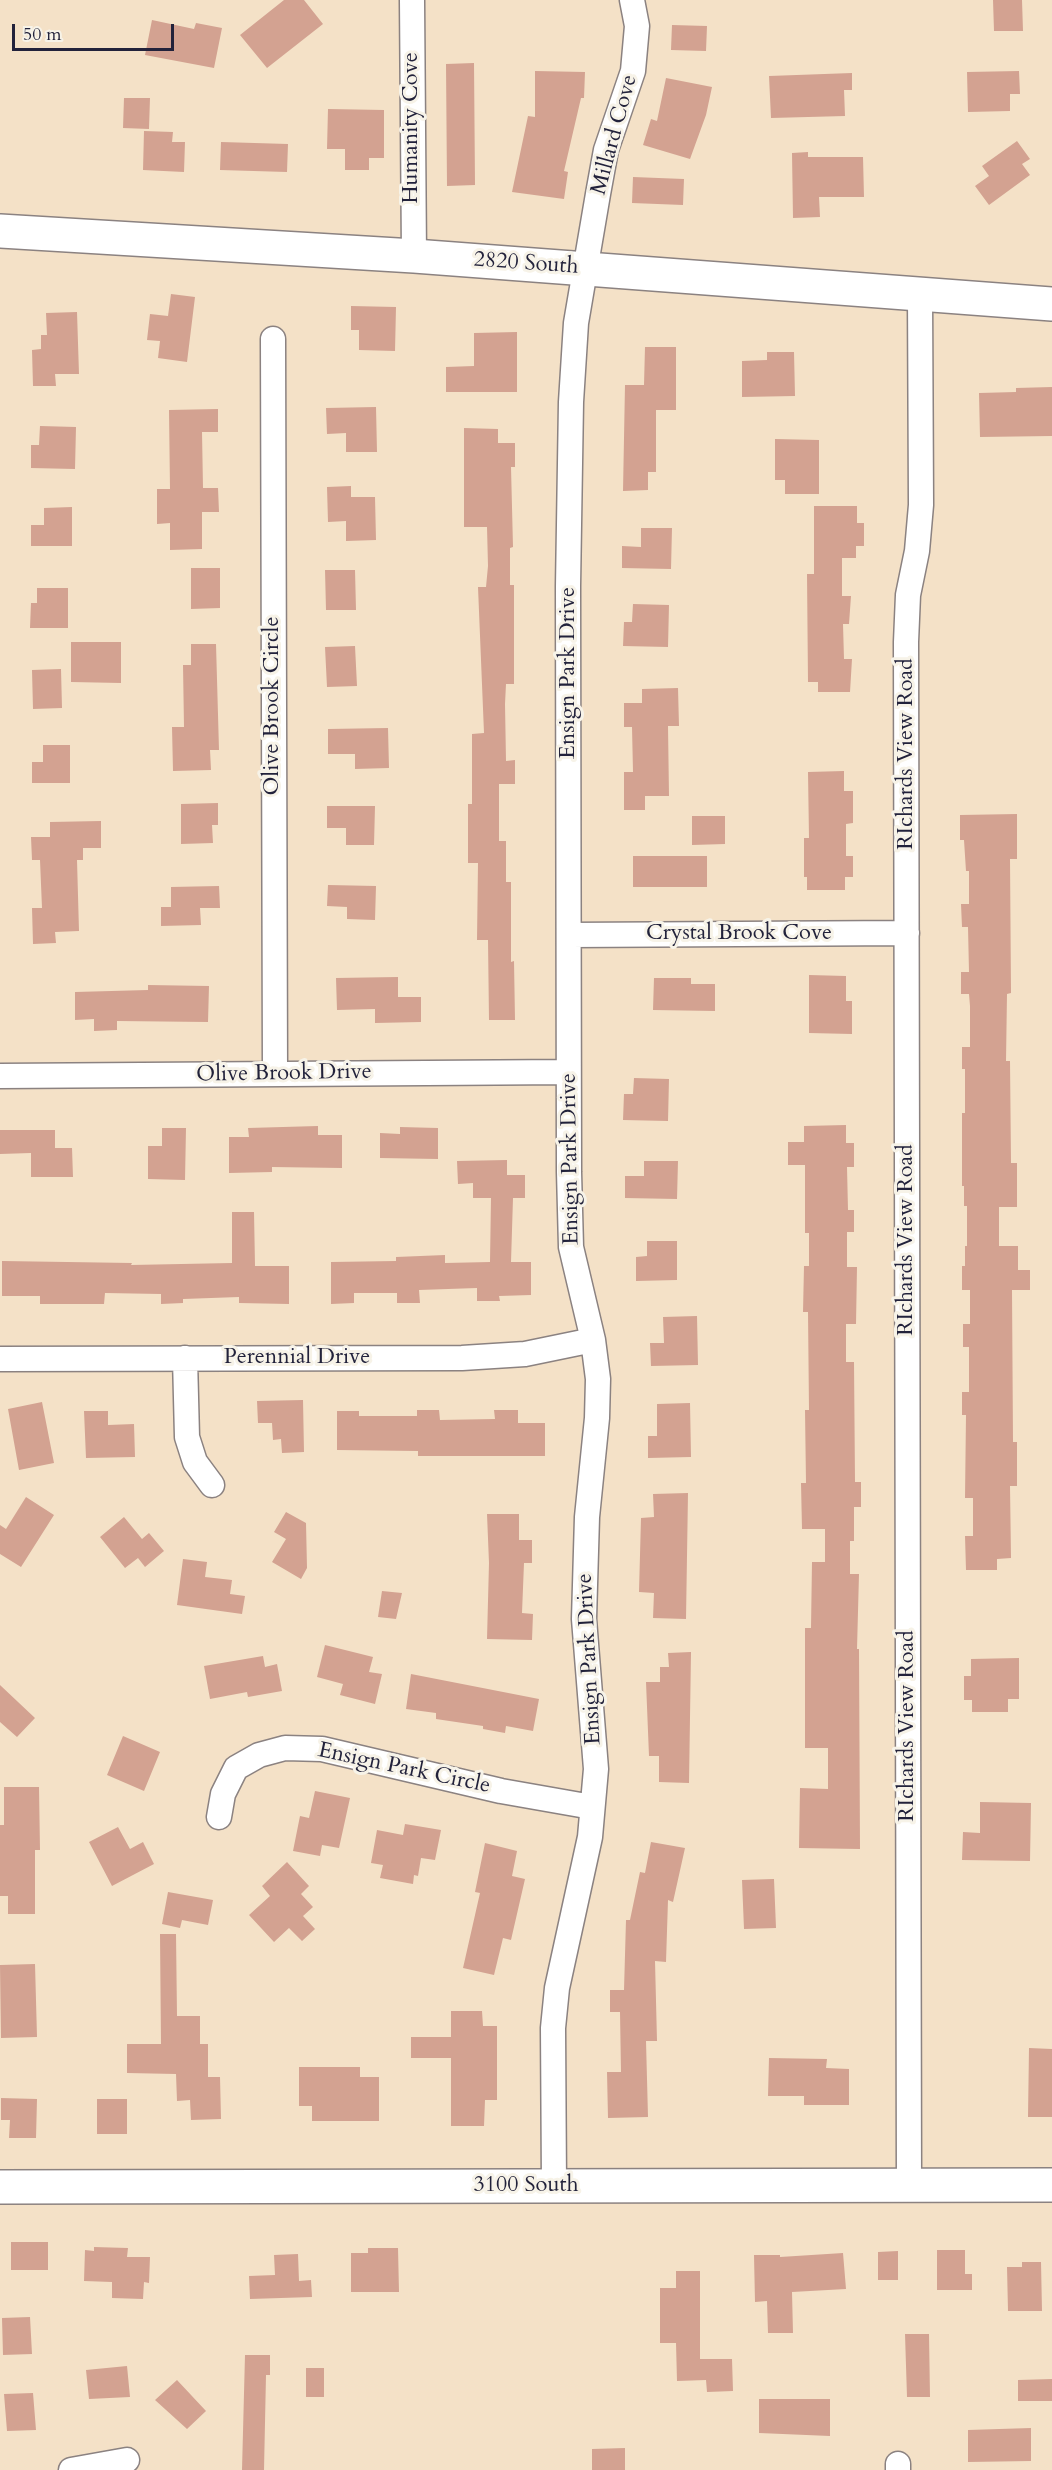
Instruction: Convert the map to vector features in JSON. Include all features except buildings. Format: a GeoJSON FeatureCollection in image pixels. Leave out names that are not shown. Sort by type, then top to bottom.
{"type":"FeatureCollection","features":[{"type":"Feature","properties":{"kind":"street","name":"Humanity Cove"},"geometry":{"type":"LineString","coordinates":[[412,0],[414,256]]}},
{"type":"Feature","properties":{"kind":"street","name":"Millard Cove"},"geometry":{"type":"LineString","coordinates":[[584,269],[606,150],[633,71],[637,26],[632,0]]}},
{"type":"Feature","properties":{"kind":"street","name":"2820 South"},"geometry":{"type":"LineString","coordinates":[[0,231],[414,256],[1052,304]]}},
{"type":"Feature","properties":{"kind":"street","name":"Ensign Park Drive"},"geometry":{"type":"LineString","coordinates":[[554,2186],[553,2028],[557,1988],[590,1837],[596,1769],[584,1619],[587,1517],[597,1418],[598,1379],[593,1340],[571,1247],[568,1072],[570,935],[568,494],[576,323],[584,269]]}},
{"type":"Feature","properties":{"kind":"street","name":"RIchards View Road"},"geometry":{"type":"LineString","coordinates":[[909,2186],[906,642],[908,595],[917,551],[921,505],[920,295]]}},
{"type":"Feature","properties":{"kind":"street","name":"Olive Brook Circle"},"geometry":{"type":"LineString","coordinates":[[273,339],[275,1073]]}},
{"type":"Feature","properties":{"kind":"street","name":"Crystal Brook Cove"},"geometry":{"type":"LineString","coordinates":[[570,935],[907,933]]}},
{"type":"Feature","properties":{"kind":"street","name":"Olive Brook Drive"},"geometry":{"type":"LineString","coordinates":[[0,1076],[129,1077],[275,1073],[568,1072]]}},
{"type":"Feature","properties":{"kind":"street","name":"Perennial Drive"},"geometry":{"type":"LineString","coordinates":[[0,1359],[473,1357],[525,1354],[593,1340]]}},
{"type":"Feature","properties":{"kind":"street"},"geometry":{"type":"LineString","coordinates":[[185,1358],[187,1437],[195,1462],[212,1485]]}},
{"type":"Feature","properties":{"kind":"street","name":"Ensign Park Circle"},"geometry":{"type":"LineString","coordinates":[[219,1817],[223,1794],[236,1768],[259,1755],[285,1748],[322,1749],[501,1791],[592,1808]]}},
{"type":"Feature","properties":{"kind":"street","name":"3100 South"},"geometry":{"type":"LineString","coordinates":[[0,2187],[1052,2185]]}},
{"type":"Feature","properties":{"kind":"street"},"geometry":{"type":"LineString","coordinates":[[71,2470],[127,2460]]}}]}
